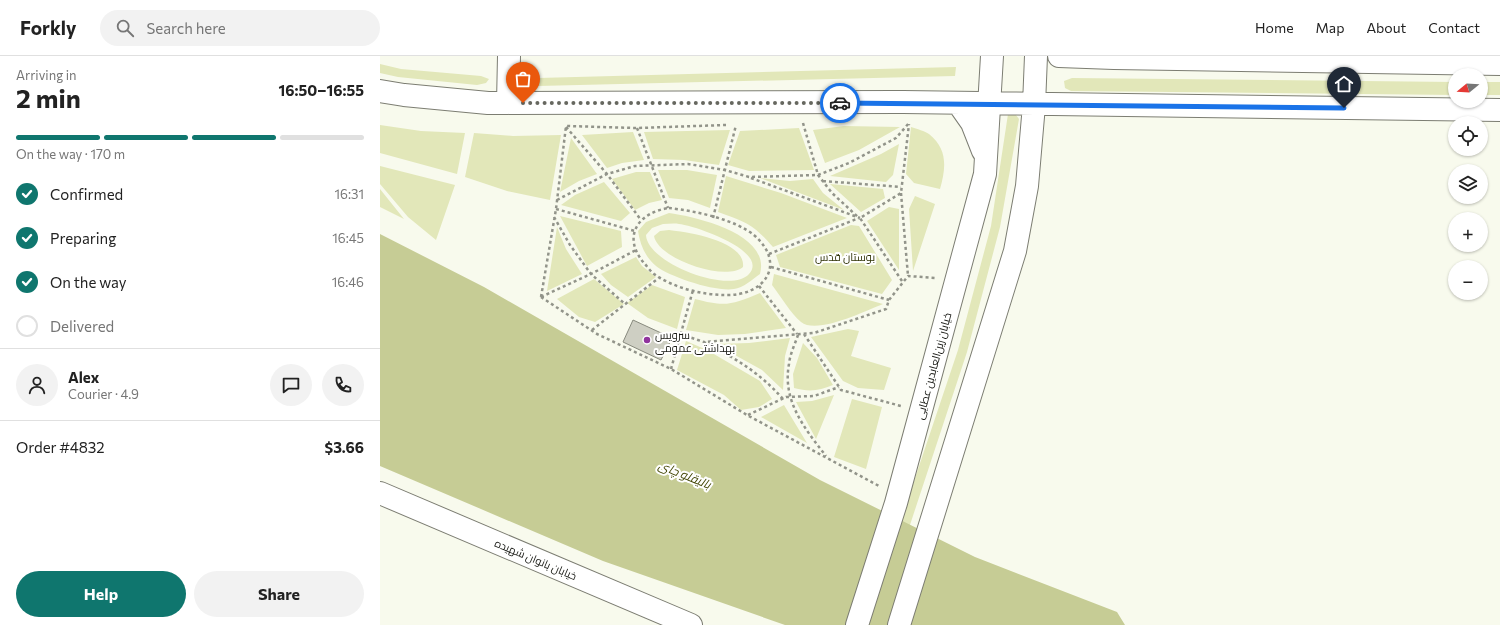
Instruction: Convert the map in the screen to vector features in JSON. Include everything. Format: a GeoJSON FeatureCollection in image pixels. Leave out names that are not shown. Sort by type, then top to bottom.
{"type":"FeatureCollection","features":[{"type":"Feature","properties":{"kind":"main road"},"geometry":{"type":"LineString","coordinates":[[508,103],[509,56]]}},
{"type":"Feature","properties":{"kind":"main road","name":"خیابان زین‌العابدین عطایی"},"geometry":{"type":"LineString","coordinates":[[857,625],[897,500],[985,174],[992,56]]}},
{"type":"Feature","properties":{"kind":"main road"},"geometry":{"type":"LineString","coordinates":[[899,625],[932,514],[1015,250],[1027,186],[1034,104],[1036,56]]}},
{"type":"Feature","properties":{"kind":"main road"},"geometry":{"type":"LineString","coordinates":[[1059,56],[1500,64]]}},
{"type":"Feature","properties":{"kind":"main road"},"geometry":{"type":"LineString","coordinates":[[380,91],[404,95],[508,103],[989,103],[1500,110]]}},
{"type":"Feature","properties":{"kind":"main road"},"geometry":{"type":"LineString","coordinates":[[958,103],[976,133],[986,165]]}},
{"type":"Feature","properties":{"kind":"main road","name":"خیابان بانوان شهیده"},"geometry":{"type":"LineString","coordinates":[[380,493],[691,625]]}},
{"type":"Feature","properties":{"kind":"path"},"geometry":{"type":"LineString","coordinates":[[541,297],[556,209],[569,104]]}},
{"type":"Feature","properties":{"kind":"path"},"geometry":{"type":"LineString","coordinates":[[749,177],[818,175],[849,163],[896,138],[910,122],[900,193],[908,276]]}},
{"type":"Feature","properties":{"kind":"path"},"geometry":{"type":"LineString","coordinates":[[803,124],[818,175],[832,193],[860,218],[902,281]]}},
{"type":"Feature","properties":{"kind":"path"},"geometry":{"type":"LineString","coordinates":[[713,218],[736,125]]}},
{"type":"Feature","properties":{"kind":"path"},"geometry":{"type":"LineString","coordinates":[[566,126],[607,174],[641,220]]}},
{"type":"Feature","properties":{"kind":"path"},"geometry":{"type":"LineString","coordinates":[[637,128],[668,208]]}},
{"type":"Feature","properties":{"kind":"path"},"geometry":{"type":"LineString","coordinates":[[557,200],[607,174],[635,166],[651,164],[688,164],[725,170],[749,177],[860,218]]}},
{"type":"Feature","properties":{"kind":"path"},"geometry":{"type":"LineString","coordinates":[[823,181],[901,188]]}},
{"type":"Feature","properties":{"kind":"path"},"geometry":{"type":"LineString","coordinates":[[769,254],[860,218],[900,193]]}},
{"type":"Feature","properties":{"kind":"path"},"geometry":{"type":"LineString","coordinates":[[668,208],[689,210],[713,218],[734,224],[754,235],[764,245],[769,254],[771,267],[767,277],[759,286],[730,296],[712,295],[693,290],[672,283],[654,273],[640,258],[636,250],[634,235],[635,231],[641,220],[648,214],[668,208]]}},
{"type":"Feature","properties":{"kind":"path"},"geometry":{"type":"LineString","coordinates":[[556,209],[635,231]]}},
{"type":"Feature","properties":{"kind":"path"},"geometry":{"type":"LineString","coordinates":[[554,217],[570,245],[591,274],[625,304]]}},
{"type":"Feature","properties":{"kind":"path"},"geometry":{"type":"LineString","coordinates":[[541,297],[591,274],[636,250]]}},
{"type":"Feature","properties":{"kind":"path"},"geometry":{"type":"LineString","coordinates":[[771,267],[889,300]]}},
{"type":"Feature","properties":{"kind":"path"},"geometry":{"type":"LineString","coordinates":[[704,342],[814,334],[886,309],[889,300],[902,281],[908,276],[957,279]]}},
{"type":"Feature","properties":{"kind":"path"},"geometry":{"type":"LineString","coordinates":[[592,330],[660,277]]}},
{"type":"Feature","properties":{"kind":"path"},"geometry":{"type":"LineString","coordinates":[[759,286],[798,335]]}},
{"type":"Feature","properties":{"kind":"path"},"geometry":{"type":"LineString","coordinates":[[670,368],[693,290]]}},
{"type":"Feature","properties":{"kind":"path"},"geometry":{"type":"LineString","coordinates":[[541,297],[592,330],[670,368],[747,415],[827,458],[897,500]]}},
{"type":"Feature","properties":{"kind":"path"},"geometry":{"type":"LineString","coordinates":[[680,334],[704,342],[753,369],[768,382],[783,399]]}},
{"type":"Feature","properties":{"kind":"path"},"geometry":{"type":"LineString","coordinates":[[804,334],[841,390],[921,412]]}},
{"type":"Feature","properties":{"kind":"path"},"geometry":{"type":"LineString","coordinates":[[798,335],[789,364],[788,382],[790,397],[794,411],[827,458]]}},
{"type":"Feature","properties":{"kind":"path"},"geometry":{"type":"LineString","coordinates":[[747,415],[783,399],[790,397],[814,396],[839,387]]}},
{"type":"Feature","properties":{"kind":"green space"},"geometry":{"type":"Polygon","coordinates":[[[380,64],[401,69],[481,76],[489,79],[486,83],[477,85],[398,77],[380,73],[380,64]]]}},
{"type":"Feature","properties":{"kind":"green space"},"geometry":{"type":"Polygon","coordinates":[[[956,67],[955,76],[538,86],[531,83],[532,79],[538,78],[956,67]]]}},
{"type":"Feature","properties":{"kind":"green space"},"geometry":{"type":"Polygon","coordinates":[[[1072,78],[1448,82],[1448,95],[1071,91],[1065,88],[1064,81],[1072,78]]]}},
{"type":"Feature","properties":{"kind":"green space"},"geometry":{"type":"Polygon","coordinates":[[[1488,82],[1500,82],[1500,95],[1488,95],[1488,82]]]}},
{"type":"Feature","properties":{"kind":"green space"},"geometry":{"type":"Polygon","coordinates":[[[1013,111],[1019,119],[1000,227],[967,352],[877,625],[868,625],[958,350],[991,226],[1008,114],[1013,111]]]}},
{"type":"Feature","properties":{"kind":"green space"},"geometry":{"type":"Polygon","coordinates":[[[380,125],[421,131],[465,133],[457,174],[380,153],[380,125]]]}},
{"type":"Feature","properties":{"kind":"green space"},"geometry":{"type":"Polygon","coordinates":[[[844,126],[900,127],[859,150],[825,163],[813,130],[844,126]]]}},
{"type":"Feature","properties":{"kind":"green space"},"geometry":{"type":"Polygon","coordinates":[[[911,127],[929,134],[940,146],[944,159],[944,166],[940,189],[914,183],[906,174],[911,127]]]}},
{"type":"Feature","properties":{"kind":"green space"},"geometry":{"type":"Polygon","coordinates":[[[799,128],[814,170],[749,171],[728,165],[740,131],[799,128]]]}},
{"type":"Feature","properties":{"kind":"green space"},"geometry":{"type":"Polygon","coordinates":[[[730,130],[719,165],[684,160],[653,159],[644,132],[730,130]]]}},
{"type":"Feature","properties":{"kind":"green space"},"geometry":{"type":"Polygon","coordinates":[[[633,132],[644,160],[622,163],[607,168],[582,135],[633,132]]]}},
{"type":"Feature","properties":{"kind":"green space"},"geometry":{"type":"Polygon","coordinates":[[[474,133],[513,136],[561,135],[550,200],[507,191],[465,177],[474,133]]]}},
{"type":"Feature","properties":{"kind":"green space"},"geometry":{"type":"Polygon","coordinates":[[[571,138],[597,174],[579,181],[560,192],[571,138]]]}},
{"type":"Feature","properties":{"kind":"green space"},"geometry":{"type":"Polygon","coordinates":[[[899,144],[893,175],[886,182],[830,176],[881,154],[899,144]]]}},
{"type":"Feature","properties":{"kind":"green space"},"geometry":{"type":"Polygon","coordinates":[[[380,166],[455,185],[436,240],[408,217],[380,184],[380,166]]]}},
{"type":"Feature","properties":{"kind":"green space"},"geometry":{"type":"Polygon","coordinates":[[[658,170],[687,170],[717,175],[710,208],[688,200],[669,198],[658,170]]]}},
{"type":"Feature","properties":{"kind":"green space"},"geometry":{"type":"Polygon","coordinates":[[[636,172],[650,172],[662,200],[649,203],[635,210],[612,179],[636,172]]]}},
{"type":"Feature","properties":{"kind":"green space","name":"بوستان قدس"},"geometry":{"type":"Polygon","coordinates":[[[726,176],[781,193],[847,218],[773,247],[754,228],[736,218],[718,212],[726,176]]]}},
{"type":"Feature","properties":{"kind":"green space"},"geometry":{"type":"Polygon","coordinates":[[[760,178],[790,181],[813,179],[823,193],[844,210],[760,178]]]}},
{"type":"Feature","properties":{"kind":"green space"},"geometry":{"type":"Polygon","coordinates":[[[604,182],[630,213],[621,221],[561,205],[575,195],[604,182]]]}},
{"type":"Feature","properties":{"kind":"green space"},"geometry":{"type":"Polygon","coordinates":[[[830,184],[883,189],[885,198],[861,212],[830,184]]]}},
{"type":"Feature","properties":{"kind":"green space"},"geometry":{"type":"Polygon","coordinates":[[[380,189],[404,219],[380,207],[380,189]]]}},
{"type":"Feature","properties":{"kind":"green space"},"geometry":{"type":"Polygon","coordinates":[[[915,196],[935,204],[913,271],[909,209],[915,196]]]}},
{"type":"Feature","properties":{"kind":"green space","name":"بوستان قدس"},"geometry":{"type":"Polygon","coordinates":[[[889,207],[899,209],[899,270],[867,221],[889,207]]]}},
{"type":"Feature","properties":{"kind":"green space"},"geometry":{"type":"Polygon","coordinates":[[[669,213],[697,219],[729,230],[743,238],[754,248],[760,260],[760,274],[748,283],[734,289],[705,286],[671,275],[656,266],[649,259],[644,250],[638,231],[646,222],[669,213]],[[663,224],[652,228],[646,235],[650,246],[660,256],[674,265],[691,273],[725,281],[739,280],[749,274],[753,265],[749,257],[740,248],[713,234],[687,225],[663,224]]]}},
{"type":"Feature","properties":{"kind":"green space"},"geometry":{"type":"Polygon","coordinates":[[[560,216],[621,231],[622,247],[587,266],[560,216]]]}},
{"type":"Feature","properties":{"kind":"green space","name":"بوستان قدس"},"geometry":{"type":"Polygon","coordinates":[[[851,225],[859,226],[892,280],[882,294],[780,267],[776,255],[851,225]]]}},
{"type":"Feature","properties":{"kind":"green space"},"geometry":{"type":"Polygon","coordinates":[[[557,227],[566,249],[582,274],[547,291],[557,227]]]}},
{"type":"Feature","properties":{"kind":"green space"},"geometry":{"type":"Polygon","coordinates":[[[669,230],[702,236],[726,244],[741,258],[743,267],[734,271],[722,272],[693,266],[679,260],[667,253],[658,245],[654,236],[660,231],[669,230]]]}},
{"type":"Feature","properties":{"kind":"green space"},"geometry":{"type":"Polygon","coordinates":[[[636,257],[642,266],[656,277],[628,297],[611,285],[601,274],[636,257]]]}},
{"type":"Feature","properties":{"kind":"green space","name":"بوستان قدس"},"geometry":{"type":"Polygon","coordinates":[[[774,274],[883,304],[829,324],[818,326],[808,325],[797,319],[772,285],[774,274]]]}},
{"type":"Feature","properties":{"kind":"green space"},"geometry":{"type":"Polygon","coordinates":[[[594,279],[624,304],[595,322],[579,317],[557,299],[594,279]]]}},
{"type":"Feature","properties":{"kind":"green space"},"geometry":{"type":"Polygon","coordinates":[[[652,285],[685,297],[677,329],[648,318],[627,303],[652,285]]]}},
{"type":"Feature","properties":{"kind":"green space"},"geometry":{"type":"Polygon","coordinates":[[[760,293],[786,328],[745,334],[718,335],[686,330],[695,299],[728,304],[760,293]]]}},
{"type":"Feature","properties":{"kind":"green space"},"geometry":{"type":"Polygon","coordinates":[[[848,329],[859,331],[851,356],[891,368],[884,390],[858,388],[843,381],[811,337],[848,329]]]}},
{"type":"Feature","properties":{"kind":"green space"},"geometry":{"type":"Polygon","coordinates":[[[790,338],[785,356],[783,390],[762,370],[715,344],[749,343],[790,338]]]}},
{"type":"Feature","properties":{"kind":"green space"},"geometry":{"type":"Polygon","coordinates":[[[686,341],[707,350],[760,381],[772,399],[759,407],[741,410],[724,395],[677,370],[686,341]]]}},
{"type":"Feature","properties":{"kind":"green space"},"geometry":{"type":"Polygon","coordinates":[[[803,343],[817,358],[833,385],[823,389],[814,390],[794,388],[793,374],[803,343]]]}},
{"type":"Feature","properties":{"kind":"green space"},"geometry":{"type":"Polygon","coordinates":[[[834,395],[816,439],[796,402],[812,401],[834,395]]]}},
{"type":"Feature","properties":{"kind":"green space"},"geometry":{"type":"Polygon","coordinates":[[[852,399],[882,407],[866,469],[834,457],[852,399]]]}},
{"type":"Feature","properties":{"kind":"green space"},"geometry":{"type":"Polygon","coordinates":[[[784,405],[807,443],[761,417],[784,405]]]}},
{"type":"Feature","properties":{"kind":"water","name":"بالیقلو چای"},"geometry":{"type":"Polygon","coordinates":[[[380,234],[484,287],[820,480],[975,557],[1117,612],[1125,625],[785,625],[603,561],[380,466],[380,234]]]}},
{"type":"Feature","properties":{"kind":"building","name":"سرویس بهداشتی عمومی"},"geometry":{"type":"Polygon","coordinates":[[[633,320],[672,338],[661,360],[623,342],[633,320]]]}},
{"type":"Feature","properties":{"kind":"way so far"},"geometry":{"type":"LineString","coordinates":[[523,103],[840,103]]}},
{"type":"Feature","properties":{"kind":"place","name":"سرویس بهداشتی عمومی"},"geometry":{"type":"Point","coordinates":[647,340]}},
{"type":"Feature","properties":{"kind":"route"},"geometry":{"type":"LineString","coordinates":[[840,103],[903,102],[1344,108]]}}]}
